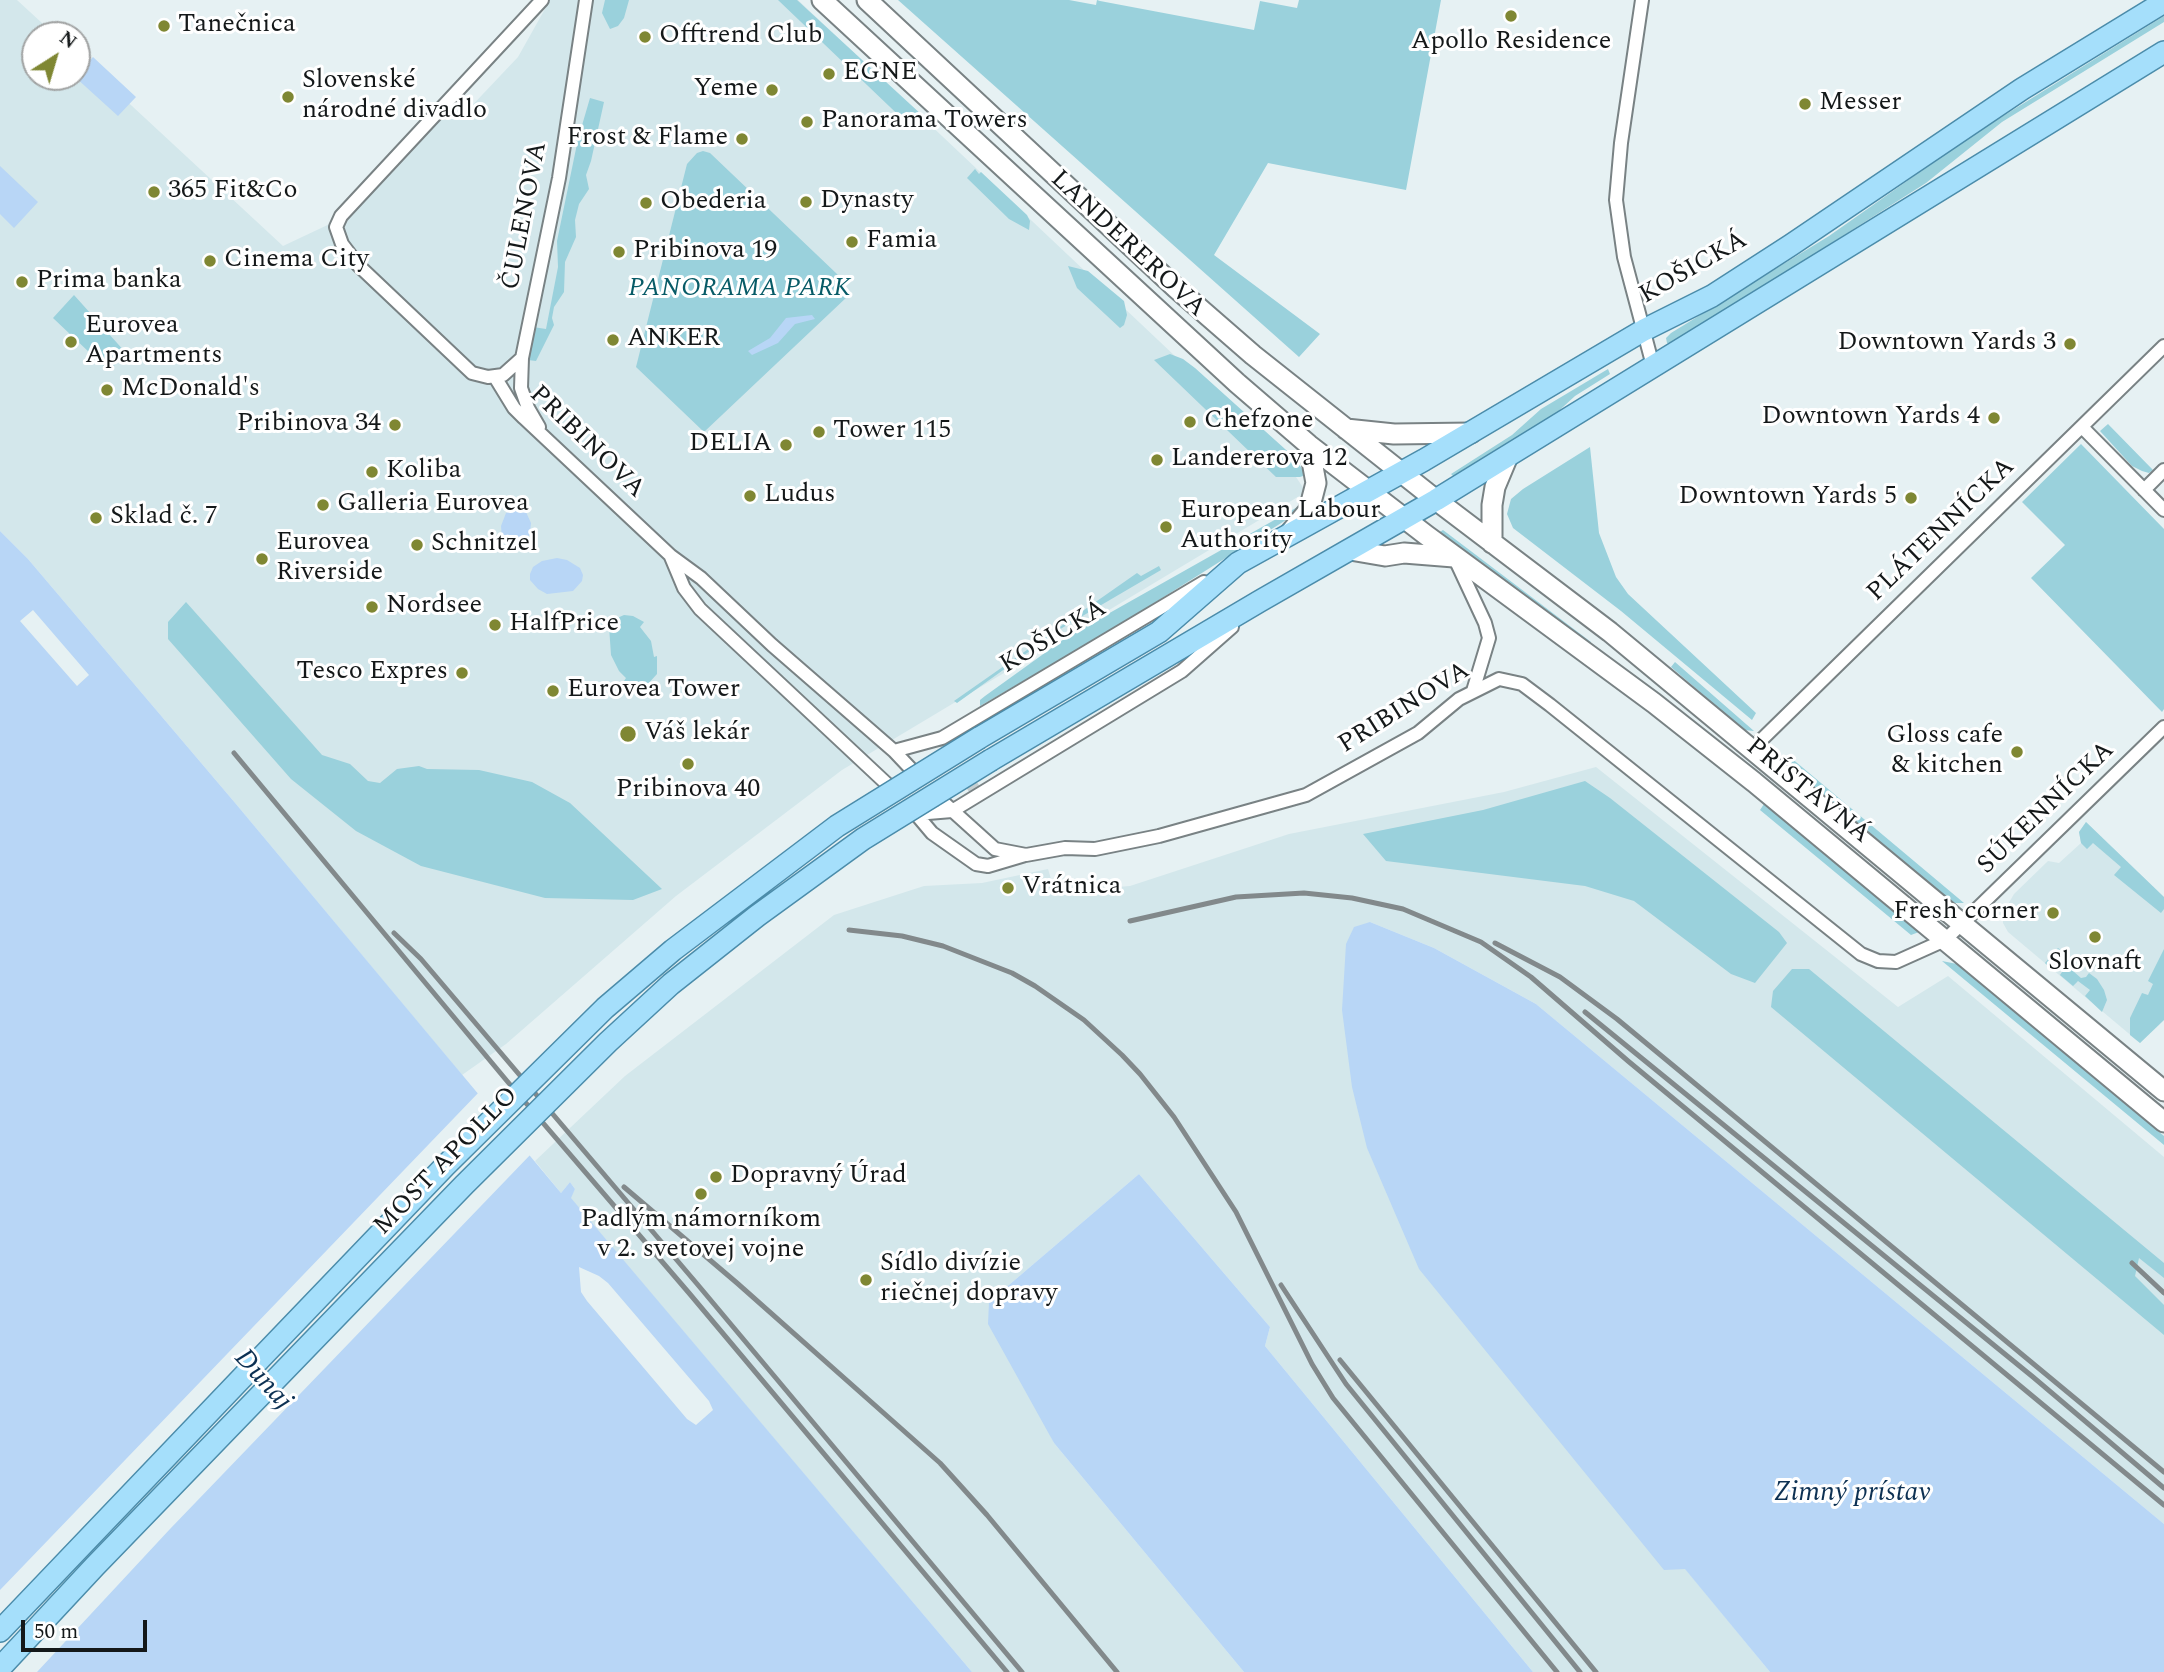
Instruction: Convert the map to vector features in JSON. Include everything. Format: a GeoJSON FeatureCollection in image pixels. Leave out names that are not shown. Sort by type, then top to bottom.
{"type":"FeatureCollection","features":[{"type":"Feature","properties":{"kind":"main road","name":"LANDEREROVA"},"geometry":{"type":"LineString","coordinates":[[822,0],[1237,383],[1404,519]]}},
{"type":"Feature","properties":{"kind":"main road","name":"LANDEREROVA"},"geometry":{"type":"LineString","coordinates":[[867,0],[1176,288],[1253,355],[1436,500]]}},
{"type":"Feature","properties":{"kind":"main road","name":"KOŠICKÁ"},"geometry":{"type":"LineString","coordinates":[[979,738],[1159,632],[1238,564],[1471,433],[1644,330],[1712,296],[2022,89],[2162,2]]}},
{"type":"Feature","properties":{"kind":"main road"},"geometry":{"type":"LineString","coordinates":[[1260,601],[1436,500],[2164,52]]}},
{"type":"Feature","properties":{"kind":"main road"},"geometry":{"type":"LineString","coordinates":[[1345,429],[1394,434],[1471,433]]}},
{"type":"Feature","properties":{"kind":"main road"},"geometry":{"type":"LineString","coordinates":[[1288,536],[1309,510],[1316,484],[1309,444]]}},
{"type":"Feature","properties":{"kind":"main road"},"geometry":{"type":"LineString","coordinates":[[1492,543],[1495,487],[1508,456]]}},
{"type":"Feature","properties":{"kind":"main road","name":"PRÍSTAVNÁ"},"geometry":{"type":"LineString","coordinates":[[1436,500],[1610,632],[2164,1091]]}},
{"type":"Feature","properties":{"kind":"main road","name":"PRÍSTAVNÁ"},"geometry":{"type":"LineString","coordinates":[[1404,519],[1654,703],[1816,832],[2164,1122]]}},
{"type":"Feature","properties":{"kind":"main road"},"geometry":{"type":"LineString","coordinates":[[1350,550],[1385,556],[1405,553],[1454,557]]}},
{"type":"Feature","properties":{"kind":"main road","name":"MOST APOLLO"},"geometry":{"type":"LineString","coordinates":[[0,1668],[454,1195],[608,1042],[715,948],[863,839],[1260,601]]}},
{"type":"Feature","properties":{"kind":"main road","name":"MOST APOLLO"},"geometry":{"type":"LineString","coordinates":[[0,1631],[446,1165],[605,1007],[673,950],[837,826],[979,738]]}},
{"type":"Feature","properties":{"kind":"street","name":"PRIBINOVA"},"geometry":{"type":"LineString","coordinates":[[542,0],[341,216],[336,226],[342,244],[358,265],[464,367],[479,376],[495,377],[514,408],[671,556],[701,578],[911,769]]}},
{"type":"Feature","properties":{"kind":"street","name":"ČULENOVA"},"geometry":{"type":"LineString","coordinates":[[545,436],[528,408],[522,388],[522,358],[559,178],[586,0]]}},
{"type":"Feature","properties":{"kind":"street"},"geometry":{"type":"LineString","coordinates":[[1642,0],[1621,143],[1616,200],[1624,257],[1653,366]]}},
{"type":"Feature","properties":{"kind":"street","name":"PLÁTENNÍCKA"},"geometry":{"type":"LineString","coordinates":[[1752,749],[2164,346]]}},
{"type":"Feature","properties":{"kind":"street"},"geometry":{"type":"LineString","coordinates":[[495,377],[509,372],[522,358]]}},
{"type":"Feature","properties":{"kind":"street"},"geometry":{"type":"LineString","coordinates":[[2081,427],[2164,510]]}},
{"type":"Feature","properties":{"kind":"street"},"geometry":{"type":"LineString","coordinates":[[2144,489],[2164,470]]}},
{"type":"Feature","properties":{"kind":"street","name":"PRIBINOVA"},"geometry":{"type":"LineString","coordinates":[[671,556],[684,588],[700,609],[888,785]]}},
{"type":"Feature","properties":{"kind":"street"},"geometry":{"type":"LineString","coordinates":[[1454,557],[1485,623],[1489,638],[1473,691]]}},
{"type":"Feature","properties":{"kind":"street","name":"KOŠICKÁ"},"geometry":{"type":"LineString","coordinates":[[894,751],[942,738],[1151,612],[1238,564]]}},
{"type":"Feature","properties":{"kind":"street"},"geometry":{"type":"LineString","coordinates":[[1026,855],[988,866],[976,864],[932,832],[916,814],[948,807],[1182,671],[1260,601]]}},
{"type":"Feature","properties":{"kind":"street","name":"PRIBINOVA"},"geometry":{"type":"LineString","coordinates":[[948,807],[995,849],[1026,855],[1065,848],[1095,849],[1159,836],[1306,795],[1418,733],[1458,699],[1499,679],[1522,684],[1861,954],[1878,961],[1896,962],[1945,940]]}},
{"type":"Feature","properties":{"kind":"street","name":"SÚKENNÍCKA"},"geometry":{"type":"LineString","coordinates":[[1945,940],[2164,727]]}},
{"type":"Feature","properties":{"kind":"shaded area"},"geometry":{"type":"Polygon","coordinates":[[[0,0],[17,0],[40,21],[21,21],[21,91],[91,91],[91,68],[283,246],[353,213],[452,103],[465,113],[518,57],[550,0],[798,0],[1284,459],[1306,492],[842,770],[676,896],[506,1044],[462,1075],[28,559],[0,531],[0,0]]]}},
{"type":"Feature","properties":{"kind":"shaded area"},"geometry":{"type":"Polygon","coordinates":[[[1596,767],[1898,1007],[1948,976],[2164,1157],[2164,1524],[1536,1004],[1434,948],[1370,922],[1685,1568],[1770,1672],[1533,1672],[1265,1346],[1270,1327],[1139,1174],[989,1302],[1054,1443],[1244,1672],[972,1672],[570,1198],[575,1189],[570,1182],[561,1193],[535,1161],[625,1076],[834,915],[924,886],[982,883],[1048,869],[1055,892],[1130,886],[1289,834],[1504,792],[1596,767]]]}},
{"type":"Feature","properties":{"kind":"shaded area"},"geometry":{"type":"Polygon","coordinates":[[[2086,822],[2164,897],[2164,1020],[2140,1043],[2008,932],[2003,923],[2003,913],[2014,894],[2048,861],[2059,863],[2081,843],[2079,832],[2086,822]]]}},
{"type":"Feature","properties":{"kind":"green space"},"geometry":{"type":"Polygon","coordinates":[[[605,0],[629,0],[624,18],[618,26],[610,29],[602,13],[605,0]]]}},
{"type":"Feature","properties":{"kind":"green space"},"geometry":{"type":"Polygon","coordinates":[[[778,0],[797,0],[923,116],[912,128],[778,0]]]}},
{"type":"Feature","properties":{"kind":"green space"},"geometry":{"type":"Polygon","coordinates":[[[898,0],[1069,0],[1096,5],[1097,0],[1254,30],[1260,1],[1297,8],[1299,0],[1441,0],[1406,190],[1268,163],[1214,255],[1320,334],[1299,357],[898,0]]]}},
{"type":"Feature","properties":{"kind":"green space"},"geometry":{"type":"Polygon","coordinates":[[[2164,16],[2164,22],[2002,122],[1926,183],[1671,345],[1667,343],[1666,338],[1671,333],[1829,236],[1971,136],[2164,16]]]}},
{"type":"Feature","properties":{"kind":"green space"},"geometry":{"type":"Polygon","coordinates":[[[590,98],[604,102],[586,175],[589,189],[579,204],[575,220],[576,237],[565,262],[564,292],[554,307],[554,325],[536,361],[528,360],[533,327],[546,329],[558,267],[557,241],[578,139],[590,98]]]}},
{"type":"Feature","properties":{"kind":"green space","name":"PANORAMA PARK"},"geometry":{"type":"Polygon","coordinates":[[[697,153],[710,153],[837,274],[849,292],[848,296],[704,432],[636,367],[687,164],[697,153]]]}},
{"type":"Feature","properties":{"kind":"green space"},"geometry":{"type":"Polygon","coordinates":[[[975,169],[1027,215],[1030,221],[1029,230],[1009,219],[967,178],[975,169]]]}},
{"type":"Feature","properties":{"kind":"green space"},"geometry":{"type":"Polygon","coordinates":[[[1068,266],[1088,271],[1124,301],[1127,315],[1124,325],[1120,328],[1077,288],[1068,266]]]}},
{"type":"Feature","properties":{"kind":"green space"},"geometry":{"type":"Polygon","coordinates":[[[74,295],[126,353],[109,371],[53,318],[74,295]]]}},
{"type":"Feature","properties":{"kind":"green space"},"geometry":{"type":"Polygon","coordinates":[[[1170,354],[1195,368],[1295,458],[1306,475],[1276,477],[1154,360],[1170,354]]]}},
{"type":"Feature","properties":{"kind":"green space"},"geometry":{"type":"Polygon","coordinates":[[[1608,369],[1610,374],[1575,396],[1551,418],[1455,478],[1451,474],[1512,435],[1541,409],[1608,369]]]}},
{"type":"Feature","properties":{"kind":"green space"},"geometry":{"type":"Polygon","coordinates":[[[2108,424],[2153,470],[2149,473],[2132,466],[2100,431],[2108,424]]]}},
{"type":"Feature","properties":{"kind":"green space"},"geometry":{"type":"Polygon","coordinates":[[[2081,444],[2164,529],[2162,712],[2031,578],[2065,545],[2022,502],[2081,444]]]}},
{"type":"Feature","properties":{"kind":"green space"},"geometry":{"type":"Polygon","coordinates":[[[1590,447],[1599,533],[1616,577],[1628,594],[1756,713],[1752,720],[1621,611],[1513,528],[1507,514],[1511,499],[1590,447]]]}},
{"type":"Feature","properties":{"kind":"green space"},"geometry":{"type":"Polygon","coordinates":[[[1301,505],[1298,511],[1286,520],[1105,634],[980,706],[980,700],[985,696],[1067,637],[1301,505]]]}},
{"type":"Feature","properties":{"kind":"green space"},"geometry":{"type":"Polygon","coordinates":[[[1443,530],[1591,642],[1588,645],[1438,533],[1443,530]]]}},
{"type":"Feature","properties":{"kind":"green space"},"geometry":{"type":"Polygon","coordinates":[[[1159,566],[1161,570],[1062,628],[957,703],[954,701],[1137,573],[1141,576],[1159,566]]]}},
{"type":"Feature","properties":{"kind":"green space"},"geometry":{"type":"Polygon","coordinates":[[[186,602],[322,755],[350,764],[368,781],[380,783],[397,769],[419,766],[427,769],[479,770],[532,782],[570,803],[662,889],[633,900],[545,898],[421,866],[356,831],[291,779],[168,639],[168,622],[186,602]]]}},
{"type":"Feature","properties":{"kind":"green space"},"geometry":{"type":"Polygon","coordinates":[[[624,615],[644,622],[640,627],[651,641],[654,657],[657,656],[657,674],[647,685],[632,686],[624,681],[626,678],[611,655],[609,626],[624,615]]]}},
{"type":"Feature","properties":{"kind":"green space"},"geometry":{"type":"Polygon","coordinates":[[[1675,662],[1754,731],[1744,730],[1671,667],[1675,662]]]}},
{"type":"Feature","properties":{"kind":"green space"},"geometry":{"type":"Polygon","coordinates":[[[1784,756],[1790,757],[1964,903],[1954,903],[1781,759],[1784,756]]]}},
{"type":"Feature","properties":{"kind":"green space"},"geometry":{"type":"Polygon","coordinates":[[[1585,781],[1779,932],[1787,943],[1755,983],[1731,974],[1634,901],[1585,886],[1386,861],[1363,834],[1483,810],[1585,781]]]}},
{"type":"Feature","properties":{"kind":"green space"},"geometry":{"type":"Polygon","coordinates":[[[1764,804],[1919,932],[1911,935],[1760,810],[1764,804]]]}},
{"type":"Feature","properties":{"kind":"green space"},"geometry":{"type":"Polygon","coordinates":[[[2086,822],[2164,897],[2164,909],[2161,913],[2114,875],[2121,867],[2093,843],[2087,849],[2081,843],[2079,832],[2086,822]]]}},
{"type":"Feature","properties":{"kind":"green space"},"geometry":{"type":"Polygon","coordinates":[[[2058,948],[2062,951],[2058,958],[2081,978],[2089,973],[2097,979],[2107,1000],[2102,1012],[2085,996],[2090,990],[2078,981],[2073,986],[2060,975],[2064,969],[2052,959],[2047,965],[2045,963],[2058,948]]]}},
{"type":"Feature","properties":{"kind":"green space"},"geometry":{"type":"Polygon","coordinates":[[[2164,949],[2164,1020],[2140,1043],[2130,1035],[2130,1018],[2142,993],[2148,995],[2153,984],[2148,981],[2164,949]]]}},
{"type":"Feature","properties":{"kind":"green space"},"geometry":{"type":"Polygon","coordinates":[[[1942,961],[1957,964],[2164,1136],[2164,1145],[1942,961]]]}},
{"type":"Feature","properties":{"kind":"green space"},"geometry":{"type":"Polygon","coordinates":[[[1792,969],[1809,969],[2164,1263],[2164,1278],[2139,1258],[2135,1276],[2164,1305],[2164,1335],[1771,1007],[1773,991],[1792,969]]]}},
{"type":"Feature","properties":{"kind":"water"},"geometry":{"type":"Polygon","coordinates":[[[93,57],[136,97],[118,116],[90,91],[93,57]]]}},
{"type":"Feature","properties":{"kind":"water"},"geometry":{"type":"Polygon","coordinates":[[[0,166],[38,202],[14,228],[0,214],[0,166]]]}},
{"type":"Feature","properties":{"kind":"water"},"geometry":{"type":"Polygon","coordinates":[[[812,315],[815,319],[795,324],[778,343],[752,355],[748,351],[770,338],[786,318],[812,315]]]}},
{"type":"Feature","properties":{"kind":"water"},"geometry":{"type":"Polygon","coordinates":[[[518,507],[526,512],[531,523],[530,533],[523,547],[513,550],[502,539],[501,526],[506,513],[518,507]]]}},
{"type":"Feature","properties":{"kind":"water","name":"Dunaj"},"geometry":{"type":"Polygon","coordinates":[[[0,531],[28,559],[236,804],[561,1193],[570,1182],[575,1189],[571,1198],[972,1672],[17,1672],[0,1652],[0,531]]]}},
{"type":"Feature","properties":{"kind":"water"},"geometry":{"type":"Polygon","coordinates":[[[557,558],[567,560],[580,568],[582,581],[573,591],[547,594],[530,580],[530,574],[533,567],[542,561],[557,558]]]}},
{"type":"Feature","properties":{"kind":"water","name":"Zimný prístav"},"geometry":{"type":"Polygon","coordinates":[[[1370,922],[1434,948],[1536,1004],[2164,1524],[2164,1672],[1770,1672],[1685,1569],[1664,1570],[1419,1269],[1367,1148],[1352,1087],[1342,1010],[1346,944],[1354,927],[1370,922]]]}},
{"type":"Feature","properties":{"kind":"water"},"geometry":{"type":"Polygon","coordinates":[[[1139,1174],[1270,1327],[1265,1346],[1533,1672],[1244,1672],[1054,1443],[988,1324],[989,1302],[1139,1174]]]}},
{"type":"Feature","properties":{"kind":"pier"},"geometry":{"type":"Polygon","coordinates":[[[33,610],[89,675],[77,686],[20,621],[33,610]]]}},
{"type":"Feature","properties":{"kind":"pier"},"geometry":{"type":"Polygon","coordinates":[[[480,1091],[532,1153],[170,1529],[37,1672],[12,1672],[0,1657],[0,1590],[480,1091]]]}},
{"type":"Feature","properties":{"kind":"pier"},"geometry":{"type":"Polygon","coordinates":[[[579,1267],[608,1283],[709,1401],[713,1410],[696,1425],[687,1419],[587,1301],[581,1292],[579,1267]]]}},
{"type":"Feature","properties":{"kind":"tunnel"},"geometry":{"type":"LineString","coordinates":[[942,738],[978,795]]}},
{"type":"Feature","properties":{"kind":"railway"},"geometry":{"type":"LineString","coordinates":[[234,753],[507,1081],[1007,1672]]}},
{"type":"Feature","properties":{"kind":"railway"},"geometry":{"type":"LineString","coordinates":[[1130,921],[1236,897],[1304,893],[1352,898],[1403,909],[1481,942],[1531,977],[1628,1061],[2164,1505]]}},
{"type":"Feature","properties":{"kind":"railway"},"geometry":{"type":"LineString","coordinates":[[849,930],[902,936],[943,946],[1012,973],[1084,1020],[1122,1055],[1174,1117],[1236,1212],[1312,1364],[1333,1398],[1557,1672]]}},
{"type":"Feature","properties":{"kind":"railway"},"geometry":{"type":"LineString","coordinates":[[394,933],[421,959],[1022,1672]]}},
{"type":"Feature","properties":{"kind":"railway"},"geometry":{"type":"LineString","coordinates":[[1495,943],[1560,977],[1617,1019],[2164,1472]]}},
{"type":"Feature","properties":{"kind":"railway"},"geometry":{"type":"LineString","coordinates":[[1585,1012],[2033,1377],[2164,1488]]}},
{"type":"Feature","properties":{"kind":"railway"},"geometry":{"type":"LineString","coordinates":[[624,1187],[940,1463],[987,1515],[1117,1672]]}},
{"type":"Feature","properties":{"kind":"railway"},"geometry":{"type":"LineString","coordinates":[[2132,1263],[2164,1293]]}},
{"type":"Feature","properties":{"kind":"railway"},"geometry":{"type":"LineString","coordinates":[[1281,1285],[1346,1384],[1580,1672]]}},
{"type":"Feature","properties":{"kind":"railway"},"geometry":{"type":"LineString","coordinates":[[1340,1360],[1596,1672]]}},
{"type":"Feature","properties":{"kind":"place","name":"Apollo Residence"},"geometry":{"type":"Point","coordinates":[1511,16]}},
{"type":"Feature","properties":{"kind":"place","name":"Tanečnica"},"geometry":{"type":"Point","coordinates":[164,26]}},
{"type":"Feature","properties":{"kind":"place","name":"Offtrend Club"},"geometry":{"type":"Point","coordinates":[645,37]}},
{"type":"Feature","properties":{"kind":"place","name":"EGNE"},"geometry":{"type":"Point","coordinates":[829,74]}},
{"type":"Feature","properties":{"kind":"place","name":"Yeme"},"geometry":{"type":"Point","coordinates":[772,90]}},
{"type":"Feature","properties":{"kind":"place","name":"Slovenské národné divadlo"},"geometry":{"type":"Point","coordinates":[288,97]}},
{"type":"Feature","properties":{"kind":"place","name":"Messer"},"geometry":{"type":"Point","coordinates":[1805,104]}},
{"type":"Feature","properties":{"kind":"place","name":"Panorama Towers"},"geometry":{"type":"Point","coordinates":[807,122]}},
{"type":"Feature","properties":{"kind":"place","name":"Frost & Flame"},"geometry":{"type":"Point","coordinates":[742,139]}},
{"type":"Feature","properties":{"kind":"place","name":"365 Fit&Co"},"geometry":{"type":"Point","coordinates":[154,192]}},
{"type":"Feature","properties":{"kind":"place","name":"Dynasty"},"geometry":{"type":"Point","coordinates":[806,202]}},
{"type":"Feature","properties":{"kind":"place","name":"Obederia"},"geometry":{"type":"Point","coordinates":[646,203]}},
{"type":"Feature","properties":{"kind":"place","name":"Famia"},"geometry":{"type":"Point","coordinates":[852,242]}},
{"type":"Feature","properties":{"kind":"place","name":"Pribinova 19"},"geometry":{"type":"Point","coordinates":[619,252]}},
{"type":"Feature","properties":{"kind":"place","name":"Cinema City"},"geometry":{"type":"Point","coordinates":[210,261]}},
{"type":"Feature","properties":{"kind":"place","name":"Prima banka"},"geometry":{"type":"Point","coordinates":[22,282]}},
{"type":"Feature","properties":{"kind":"place","name":"ANKER"},"geometry":{"type":"Point","coordinates":[613,340]}},
{"type":"Feature","properties":{"kind":"place","name":"Eurovea Apartments"},"geometry":{"type":"Point","coordinates":[71,342]}},
{"type":"Feature","properties":{"kind":"place","name":"Downtown Yards 3"},"geometry":{"type":"Point","coordinates":[2070,344]}},
{"type":"Feature","properties":{"kind":"place","name":"McDonald's"},"geometry":{"type":"Point","coordinates":[107,390]}},
{"type":"Feature","properties":{"kind":"place","name":"Downtown Yards 4"},"geometry":{"type":"Point","coordinates":[1994,418]}},
{"type":"Feature","properties":{"kind":"place","name":"Chefzone"},"geometry":{"type":"Point","coordinates":[1190,422]}},
{"type":"Feature","properties":{"kind":"place","name":"Pribinova 34"},"geometry":{"type":"Point","coordinates":[395,425]}},
{"type":"Feature","properties":{"kind":"place","name":"Tower 115"},"geometry":{"type":"Point","coordinates":[819,432]}},
{"type":"Feature","properties":{"kind":"place","name":"DELIA"},"geometry":{"type":"Point","coordinates":[786,445]}},
{"type":"Feature","properties":{"kind":"place","name":"Landererova 12"},"geometry":{"type":"Point","coordinates":[1157,460]}},
{"type":"Feature","properties":{"kind":"place","name":"Koliba"},"geometry":{"type":"Point","coordinates":[372,472]}},
{"type":"Feature","properties":{"kind":"place","name":"Ludus"},"geometry":{"type":"Point","coordinates":[750,496]}},
{"type":"Feature","properties":{"kind":"place","name":"Downtown Yards 5"},"geometry":{"type":"Point","coordinates":[1911,498]}},
{"type":"Feature","properties":{"kind":"place","name":"Galleria Eurovea"},"geometry":{"type":"Point","coordinates":[323,505]}},
{"type":"Feature","properties":{"kind":"place","name":"Sklad č. 7"},"geometry":{"type":"Point","coordinates":[96,518]}},
{"type":"Feature","properties":{"kind":"place","name":"European Labour Authority"},"geometry":{"type":"Point","coordinates":[1166,527]}},
{"type":"Feature","properties":{"kind":"place","name":"Schnitzel"},"geometry":{"type":"Point","coordinates":[417,545]}},
{"type":"Feature","properties":{"kind":"place","name":"Eurovea Riverside"},"geometry":{"type":"Point","coordinates":[262,559]}},
{"type":"Feature","properties":{"kind":"place","name":"Nordsee"},"geometry":{"type":"Point","coordinates":[372,607]}},
{"type":"Feature","properties":{"kind":"place","name":"HalfPrice"},"geometry":{"type":"Point","coordinates":[495,625]}},
{"type":"Feature","properties":{"kind":"place","name":"Tesco Expres"},"geometry":{"type":"Point","coordinates":[462,673]}},
{"type":"Feature","properties":{"kind":"place","name":"Eurovea Tower"},"geometry":{"type":"Point","coordinates":[553,691]}},
{"type":"Feature","properties":{"kind":"place","name":"Váš lekár"},"geometry":{"type":"Point","coordinates":[628,734]}},
{"type":"Feature","properties":{"kind":"place","name":"Gloss cafe & kitchen"},"geometry":{"type":"Point","coordinates":[2017,752]}},
{"type":"Feature","properties":{"kind":"place","name":"Pribinova 40"},"geometry":{"type":"Point","coordinates":[688,764]}},
{"type":"Feature","properties":{"kind":"place","name":"Vrátnica"},"geometry":{"type":"Point","coordinates":[1008,888]}},
{"type":"Feature","properties":{"kind":"place","name":"Fresh corner"},"geometry":{"type":"Point","coordinates":[2053,913]}},
{"type":"Feature","properties":{"kind":"place","name":"Slovnaft"},"geometry":{"type":"Point","coordinates":[2095,937]}},
{"type":"Feature","properties":{"kind":"place","name":"Dopravný Úrad"},"geometry":{"type":"Point","coordinates":[716,1177]}},
{"type":"Feature","properties":{"kind":"place","name":"Padlým námorníkom v 2. svetovej vojne"},"geometry":{"type":"Point","coordinates":[701,1194]}},
{"type":"Feature","properties":{"kind":"place","name":"Sídlo divízie riečnej dopravy"},"geometry":{"type":"Point","coordinates":[866,1280]}}]}
